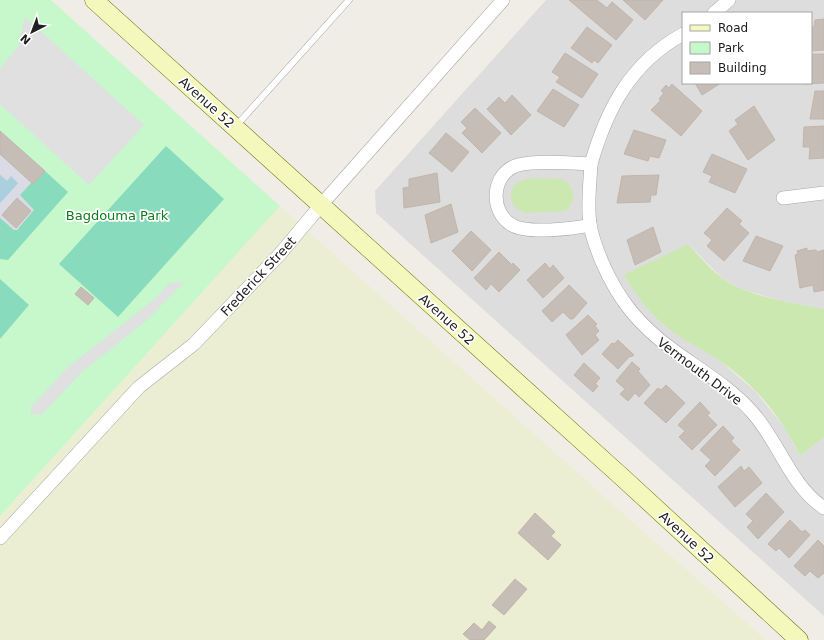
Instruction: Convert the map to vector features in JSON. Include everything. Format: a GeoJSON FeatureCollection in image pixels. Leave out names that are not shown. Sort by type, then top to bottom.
{"type":"FeatureCollection","features":[{"type":"Feature","properties":{"kind":"main road","name":"Avenue 52"},"geometry":{"type":"LineString","coordinates":[[94,0],[799,640]]}},
{"type":"Feature","properties":{"kind":"street","name":"Frederick Street"},"geometry":{"type":"LineString","coordinates":[[0,538],[139,387],[194,344],[280,254],[321,205],[503,0]]}},
{"type":"Feature","properties":{"kind":"street"},"geometry":{"type":"LineString","coordinates":[[715,12],[729,0]]}},
{"type":"Feature","properties":{"kind":"street","name":"Vermouth Drive"},"geometry":{"type":"LineString","coordinates":[[682,35],[653,54],[634,73],[608,115],[591,164],[589,194],[590,225],[596,246],[609,278],[626,307],[649,332],[729,389],[752,412],[772,437],[798,483],[809,496],[824,508]]}},
{"type":"Feature","properties":{"kind":"street"},"geometry":{"type":"LineString","coordinates":[[590,225],[574,228],[539,229],[525,229],[513,226],[503,219],[497,208],[495,196],[498,183],[505,172],[517,166],[591,164]]}},
{"type":"Feature","properties":{"kind":"street"},"geometry":{"type":"LineString","coordinates":[[783,198],[824,193]]}},
{"type":"Feature","properties":{"kind":"lane"},"geometry":{"type":"LineString","coordinates":[[235,127],[349,0]]}},
{"type":"Feature","properties":{"kind":"shaded area"},"geometry":{"type":"Polygon","coordinates":[[[546,0],[824,0],[824,309],[782,301],[741,289],[723,279],[688,244],[643,302],[664,325],[718,359],[755,391],[785,428],[800,456],[824,437],[824,616],[376,213],[375,191],[546,0]]]}},
{"type":"Feature","properties":{"kind":"shaded area"},"geometry":{"type":"Polygon","coordinates":[[[25,17],[144,125],[89,185],[0,104],[0,68],[18,47],[25,17]]]}},
{"type":"Feature","properties":{"kind":"shaded area"},"geometry":{"type":"Polygon","coordinates":[[[0,154],[32,182],[20,195],[34,210],[17,230],[14,230],[0,218],[0,203],[18,183],[7,181],[0,175],[0,154]]]}},
{"type":"Feature","properties":{"kind":"shaded area"},"geometry":{"type":"Polygon","coordinates":[[[184,282],[148,319],[81,373],[41,415],[31,414],[31,407],[68,367],[158,296],[169,283],[184,282]]]}},
{"type":"Feature","properties":{"kind":"green space","name":"Bagdouma Park"},"geometry":{"type":"Polygon","coordinates":[[[0,0],[51,0],[280,206],[0,516],[0,0]]]}},
{"type":"Feature","properties":{"kind":"green space"},"geometry":{"type":"Polygon","coordinates":[[[166,146],[224,199],[118,317],[59,264],[166,146]]]}},
{"type":"Feature","properties":{"kind":"green space"},"geometry":{"type":"Polygon","coordinates":[[[0,154],[33,184],[45,171],[68,192],[8,260],[0,259],[0,154]]]}},
{"type":"Feature","properties":{"kind":"green space"},"geometry":{"type":"Polygon","coordinates":[[[538,178],[560,179],[569,184],[573,193],[572,203],[565,211],[525,213],[514,205],[511,197],[512,189],[516,184],[522,181],[538,178]]]}},
{"type":"Feature","properties":{"kind":"green space"},"geometry":{"type":"Polygon","coordinates":[[[280,206],[766,640],[0,640],[0,516],[280,206]]]}},
{"type":"Feature","properties":{"kind":"green space"},"geometry":{"type":"Polygon","coordinates":[[[688,244],[705,263],[723,279],[734,285],[759,295],[824,309],[824,437],[800,456],[787,431],[762,398],[742,378],[723,363],[680,337],[664,325],[642,302],[624,275],[688,244]]]}},
{"type":"Feature","properties":{"kind":"green space"},"geometry":{"type":"Polygon","coordinates":[[[0,279],[29,305],[0,339],[0,279]]]}},
{"type":"Feature","properties":{"kind":"water"},"geometry":{"type":"Polygon","coordinates":[[[0,175],[7,181],[11,176],[18,183],[0,203],[0,175]]]}},
{"type":"Feature","properties":{"kind":"building"},"geometry":{"type":"Polygon","coordinates":[[[569,0],[597,0],[607,8],[612,2],[633,20],[616,40],[569,0]]]}},
{"type":"Feature","properties":{"kind":"building"},"geometry":{"type":"Polygon","coordinates":[[[623,0],[663,0],[645,20],[623,0]]]}},
{"type":"Feature","properties":{"kind":"building"},"geometry":{"type":"Polygon","coordinates":[[[824,19],[824,50],[812,51],[812,27],[814,27],[815,20],[824,19]]]}},
{"type":"Feature","properties":{"kind":"building"},"geometry":{"type":"Polygon","coordinates":[[[587,27],[612,45],[598,63],[594,60],[592,63],[571,48],[587,27]]]}},
{"type":"Feature","properties":{"kind":"building"},"geometry":{"type":"Polygon","coordinates":[[[565,53],[598,74],[582,98],[556,82],[560,77],[552,72],[565,53]]]}},
{"type":"Feature","properties":{"kind":"building"},"geometry":{"type":"Polygon","coordinates":[[[813,54],[824,54],[824,83],[812,84],[813,54]]]}},
{"type":"Feature","properties":{"kind":"building"},"geometry":{"type":"Polygon","coordinates":[[[672,84],[702,111],[681,136],[651,110],[661,100],[659,99],[664,93],[661,91],[666,85],[669,88],[672,84]]]}},
{"type":"Feature","properties":{"kind":"building"},"geometry":{"type":"Polygon","coordinates":[[[696,84],[719,84],[702,95],[696,84]]]}},
{"type":"Feature","properties":{"kind":"building"},"geometry":{"type":"Polygon","coordinates":[[[553,89],[579,105],[564,127],[537,111],[553,89]]]}},
{"type":"Feature","properties":{"kind":"building"},"geometry":{"type":"Polygon","coordinates":[[[815,91],[824,91],[824,119],[810,119],[815,91]]]}},
{"type":"Feature","properties":{"kind":"building"},"geometry":{"type":"Polygon","coordinates":[[[512,95],[531,115],[511,135],[487,109],[499,97],[505,103],[512,95]]]}},
{"type":"Feature","properties":{"kind":"building"},"geometry":{"type":"Polygon","coordinates":[[[754,106],[775,140],[748,160],[729,131],[738,124],[735,120],[754,106]]]}},
{"type":"Feature","properties":{"kind":"building"},"geometry":{"type":"Polygon","coordinates":[[[475,108],[501,133],[482,153],[462,133],[467,128],[461,122],[475,108]]]}},
{"type":"Feature","properties":{"kind":"building"},"geometry":{"type":"Polygon","coordinates":[[[824,126],[824,158],[809,159],[810,147],[803,147],[804,127],[824,126]]]}},
{"type":"Feature","properties":{"kind":"building"},"geometry":{"type":"Polygon","coordinates":[[[634,130],[666,140],[659,158],[650,156],[648,161],[624,154],[634,130]]]}},
{"type":"Feature","properties":{"kind":"building"},"geometry":{"type":"Polygon","coordinates":[[[0,131],[45,171],[33,184],[0,154],[0,131]]]}},
{"type":"Feature","properties":{"kind":"building"},"geometry":{"type":"Polygon","coordinates":[[[446,133],[469,152],[452,172],[429,153],[446,133]]]}},
{"type":"Feature","properties":{"kind":"building"},"geometry":{"type":"Polygon","coordinates":[[[712,154],[747,169],[735,193],[709,182],[712,176],[703,172],[712,154]]]}},
{"type":"Feature","properties":{"kind":"building"},"geometry":{"type":"Polygon","coordinates":[[[437,173],[440,202],[404,208],[403,188],[409,187],[409,179],[437,173]]]}},
{"type":"Feature","properties":{"kind":"building"},"geometry":{"type":"Polygon","coordinates":[[[659,175],[656,195],[651,195],[650,202],[617,203],[622,176],[659,175]]]}},
{"type":"Feature","properties":{"kind":"building"},"geometry":{"type":"Polygon","coordinates":[[[17,198],[31,211],[16,228],[2,215],[17,198]]]}},
{"type":"Feature","properties":{"kind":"building"},"geometry":{"type":"Polygon","coordinates":[[[451,204],[458,232],[431,243],[425,215],[451,204]]]}},
{"type":"Feature","properties":{"kind":"building"},"geometry":{"type":"Polygon","coordinates":[[[727,208],[742,221],[739,224],[749,233],[724,261],[707,246],[712,240],[704,233],[727,208]]]}},
{"type":"Feature","properties":{"kind":"building"},"geometry":{"type":"Polygon","coordinates":[[[653,227],[661,252],[635,265],[627,240],[653,227]]]}},
{"type":"Feature","properties":{"kind":"building"},"geometry":{"type":"Polygon","coordinates":[[[471,231],[491,250],[472,271],[452,251],[471,231]]]}},
{"type":"Feature","properties":{"kind":"building"},"geometry":{"type":"Polygon","coordinates":[[[756,236],[783,246],[770,271],[743,261],[756,236]]]}},
{"type":"Feature","properties":{"kind":"building"},"geometry":{"type":"Polygon","coordinates":[[[807,248],[807,251],[816,250],[817,252],[824,250],[824,290],[814,292],[813,285],[800,288],[795,255],[798,254],[797,251],[807,248]]]}},
{"type":"Feature","properties":{"kind":"building"},"geometry":{"type":"Polygon","coordinates":[[[499,252],[512,265],[513,263],[520,270],[499,292],[491,284],[486,290],[474,278],[499,252]]]}},
{"type":"Feature","properties":{"kind":"building"},"geometry":{"type":"Polygon","coordinates":[[[545,263],[550,269],[553,265],[564,278],[543,298],[527,280],[545,263]]]}},
{"type":"Feature","properties":{"kind":"building"},"geometry":{"type":"Polygon","coordinates":[[[569,285],[587,303],[573,319],[570,319],[563,312],[552,322],[542,311],[569,285]]]}},
{"type":"Feature","properties":{"kind":"building"},"geometry":{"type":"Polygon","coordinates":[[[81,287],[94,298],[88,305],[75,294],[81,287]]]}},
{"type":"Feature","properties":{"kind":"building"},"geometry":{"type":"Polygon","coordinates":[[[588,315],[597,324],[595,326],[599,331],[595,335],[599,340],[582,355],[566,335],[588,315]]]}},
{"type":"Feature","properties":{"kind":"building"},"geometry":{"type":"Polygon","coordinates":[[[618,340],[634,355],[631,357],[630,356],[618,369],[602,354],[612,343],[614,344],[618,340]]]}},
{"type":"Feature","properties":{"kind":"building"},"geometry":{"type":"Polygon","coordinates":[[[632,362],[640,369],[638,371],[650,385],[639,397],[635,393],[628,401],[620,394],[625,389],[616,381],[632,362]]]}},
{"type":"Feature","properties":{"kind":"building"},"geometry":{"type":"Polygon","coordinates":[[[584,363],[600,378],[595,384],[598,386],[593,392],[574,375],[584,363]]]}},
{"type":"Feature","properties":{"kind":"building"},"geometry":{"type":"Polygon","coordinates":[[[666,385],[685,403],[666,423],[644,403],[658,388],[661,390],[666,385]]]}},
{"type":"Feature","properties":{"kind":"building"},"geometry":{"type":"Polygon","coordinates":[[[700,402],[710,413],[707,415],[717,425],[692,450],[679,437],[685,431],[678,425],[700,402]]]}},
{"type":"Feature","properties":{"kind":"building"},"geometry":{"type":"Polygon","coordinates":[[[723,426],[734,438],[731,441],[740,450],[715,476],[705,466],[711,460],[700,450],[723,426]]]}},
{"type":"Feature","properties":{"kind":"building"},"geometry":{"type":"Polygon","coordinates":[[[741,466],[744,471],[749,467],[762,483],[735,507],[718,487],[741,466]]]}},
{"type":"Feature","properties":{"kind":"building"},"geometry":{"type":"Polygon","coordinates":[[[766,493],[784,512],[758,539],[747,527],[753,521],[746,514],[766,493]]]}},
{"type":"Feature","properties":{"kind":"building"},"geometry":{"type":"Polygon","coordinates":[[[535,513],[555,532],[551,536],[561,545],[548,560],[518,533],[535,513]]]}},
{"type":"Feature","properties":{"kind":"building"},"geometry":{"type":"Polygon","coordinates":[[[790,520],[802,532],[805,530],[810,535],[789,558],[779,548],[776,551],[768,544],[790,520]]]}},
{"type":"Feature","properties":{"kind":"building"},"geometry":{"type":"Polygon","coordinates":[[[818,540],[824,546],[824,573],[818,578],[810,571],[805,576],[794,566],[818,540]]]}},
{"type":"Feature","properties":{"kind":"building"},"geometry":{"type":"Polygon","coordinates":[[[515,579],[527,589],[504,615],[492,605],[515,579]]]}},
{"type":"Feature","properties":{"kind":"building"},"geometry":{"type":"Polygon","coordinates":[[[489,621],[496,627],[484,640],[470,640],[463,634],[474,623],[482,630],[489,621]]]}}]}
